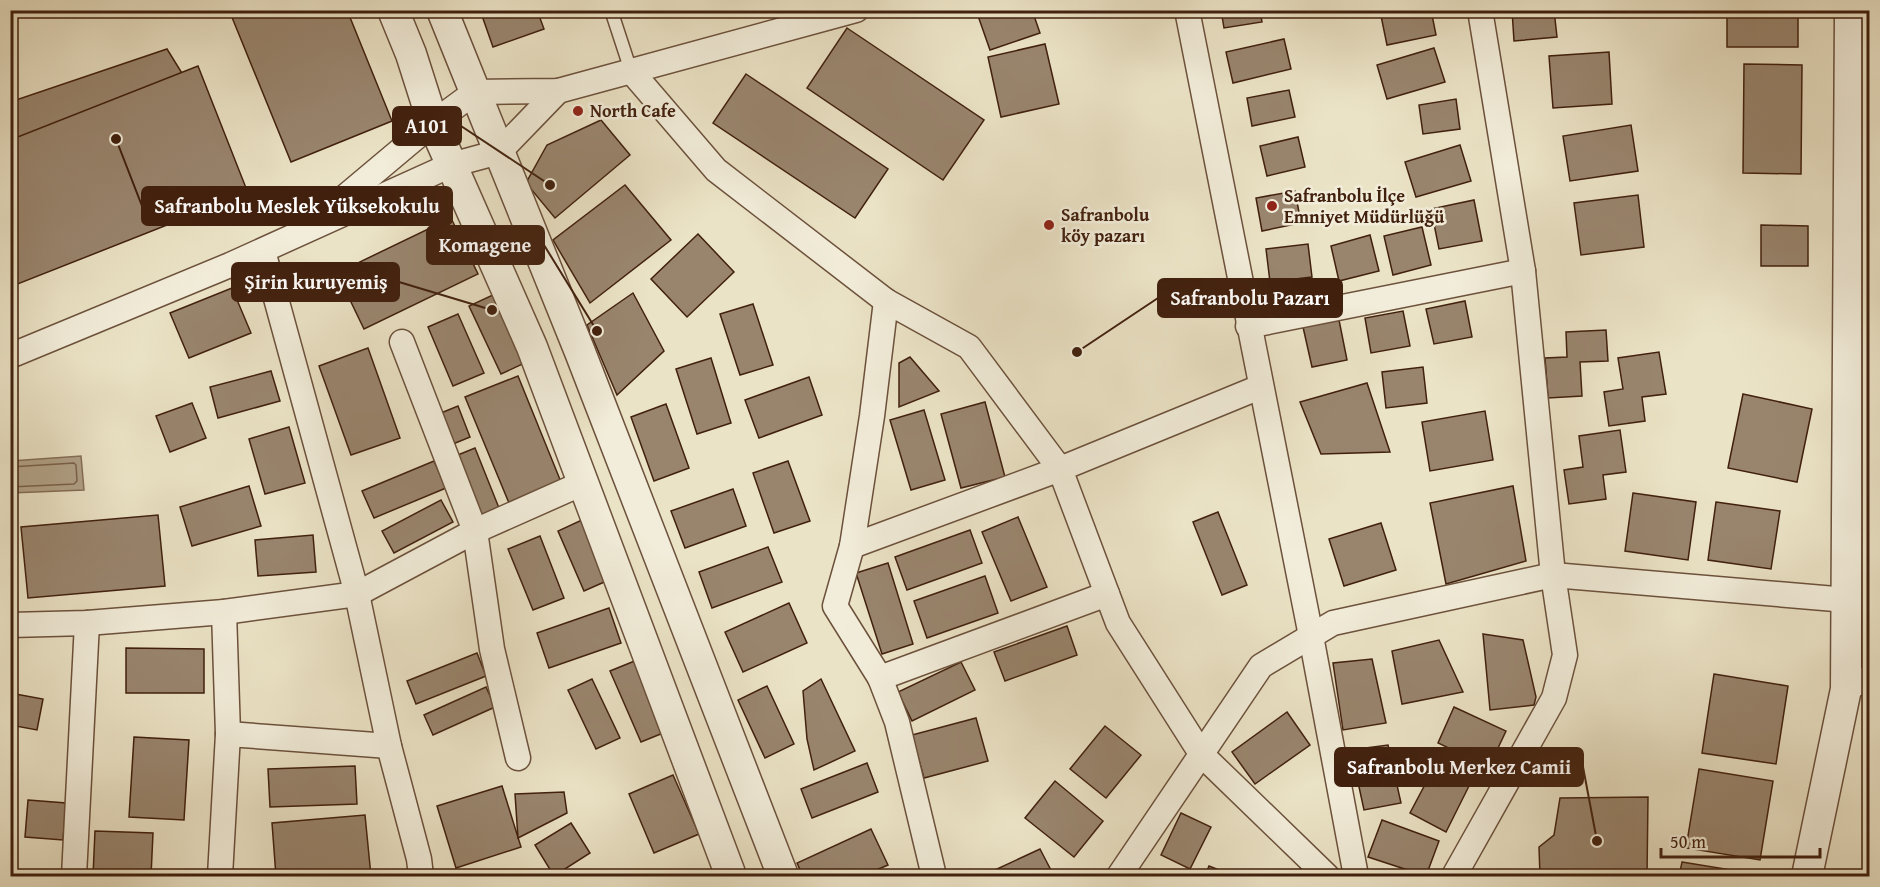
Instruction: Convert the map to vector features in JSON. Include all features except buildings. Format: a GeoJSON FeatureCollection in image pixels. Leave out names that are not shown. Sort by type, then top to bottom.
{"type":"FeatureCollection","features":[{"type":"Feature","properties":{"kind":"street"},"geometry":{"type":"LineString","coordinates":[[393,10],[411,54],[433,123],[532,347],[731,876]]}},
{"type":"Feature","properties":{"kind":"street"},"geometry":{"type":"LineString","coordinates":[[442,10],[580,352],[783,876]]}},
{"type":"Feature","properties":{"kind":"street"},"geometry":{"type":"LineString","coordinates":[[303,232],[433,123],[475,92],[558,91],[856,10]]}},
{"type":"Feature","properties":{"kind":"street"},"geometry":{"type":"LineString","coordinates":[[1187,10],[1311,636],[1356,876]]}},
{"type":"Feature","properties":{"kind":"street"},"geometry":{"type":"LineString","coordinates":[[1454,876],[1554,698],[1566,655],[1553,575],[1523,271],[1480,10]]}},
{"type":"Feature","properties":{"kind":"street"},"geometry":{"type":"LineString","coordinates":[[1807,876],[1858,683],[1847,600],[1859,340],[1850,10]]}},
{"type":"Feature","properties":{"kind":"street"},"geometry":{"type":"LineString","coordinates":[[631,71],[716,170],[886,301],[969,347],[1060,469],[1118,623],[1202,755],[1316,872]]}},
{"type":"Feature","properties":{"kind":"street"},"geometry":{"type":"LineString","coordinates":[[10,356],[263,251],[451,165],[499,152],[558,91]]}},
{"type":"Feature","properties":{"kind":"street"},"geometry":{"type":"LineString","coordinates":[[263,251],[357,594],[388,746],[421,876]]}},
{"type":"Feature","properties":{"kind":"street"},"geometry":{"type":"LineString","coordinates":[[1248,326],[1523,271]]}},
{"type":"Feature","properties":{"kind":"street"},"geometry":{"type":"LineString","coordinates":[[886,301],[872,416],[852,546],[835,606],[880,678],[897,722],[934,876]]}},
{"type":"Feature","properties":{"kind":"street"},"geometry":{"type":"LineString","coordinates":[[402,342],[475,531],[492,649],[518,758]]}},
{"type":"Feature","properties":{"kind":"street"},"geometry":{"type":"LineString","coordinates":[[852,546],[1060,469],[1260,387]]}},
{"type":"Feature","properties":{"kind":"street"},"geometry":{"type":"LineString","coordinates":[[10,625],[87,623],[224,612],[357,594],[475,531],[583,483]]}},
{"type":"Feature","properties":{"kind":"street"},"geometry":{"type":"LineString","coordinates":[[1119,876],[1261,666],[1333,623],[1553,575],[1847,600]]}},
{"type":"Feature","properties":{"kind":"street"},"geometry":{"type":"LineString","coordinates":[[880,678],[1107,594]]}},
{"type":"Feature","properties":{"kind":"street"},"geometry":{"type":"LineString","coordinates":[[220,876],[228,734],[224,612]]}},
{"type":"Feature","properties":{"kind":"street"},"geometry":{"type":"LineString","coordinates":[[74,876],[87,623]]}},
{"type":"Feature","properties":{"kind":"street"},"geometry":{"type":"LineString","coordinates":[[228,734],[388,746]]}},
{"type":"Feature","properties":{"kind":"lane"},"geometry":{"type":"LineString","coordinates":[[610,10],[631,71]]}},
{"type":"Feature","properties":{"kind":"water"},"geometry":{"type":"Polygon","coordinates":[[[81,456],[84,490],[11,493],[11,461],[81,456]]]}},
{"type":"Feature","properties":{"kind":"place","name":"North Cafe"},"geometry":{"type":"Point","coordinates":[578,111]}},
{"type":"Feature","properties":{"kind":"place","name":"Safranbolu Meslek Yüksekokulu"},"geometry":{"type":"Point","coordinates":[116,139]}},
{"type":"Feature","properties":{"kind":"place","name":"A101"},"geometry":{"type":"Point","coordinates":[550,185]}},
{"type":"Feature","properties":{"kind":"place","name":"Safranbolu İlçe Emniyet Müdürlüğü"},"geometry":{"type":"Point","coordinates":[1272,206]}},
{"type":"Feature","properties":{"kind":"place","name":"Safranbolu köy pazarı"},"geometry":{"type":"Point","coordinates":[1049,225]}},
{"type":"Feature","properties":{"kind":"place","name":"Şirin kuruyemiş"},"geometry":{"type":"Point","coordinates":[492,310]}},
{"type":"Feature","properties":{"kind":"place","name":"Komagene"},"geometry":{"type":"Point","coordinates":[597,331]}},
{"type":"Feature","properties":{"kind":"place","name":"Safranbolu Pazarı"},"geometry":{"type":"Point","coordinates":[1077,352]}},
{"type":"Feature","properties":{"kind":"place","name":"Safranbolu Merkez Camii"},"geometry":{"type":"Point","coordinates":[1597,841]}}]}
